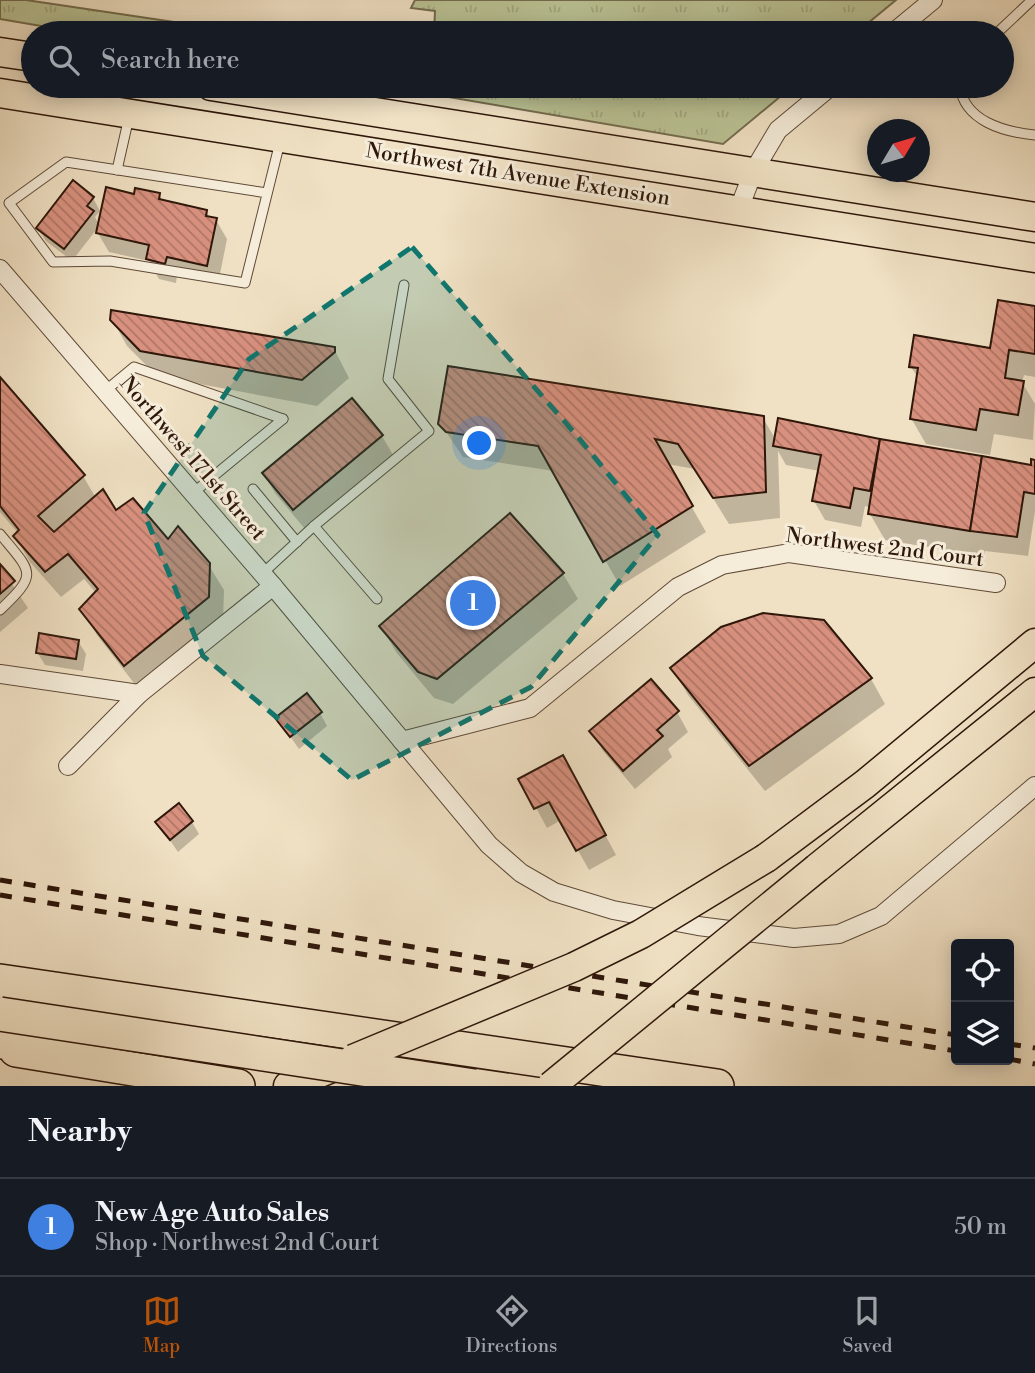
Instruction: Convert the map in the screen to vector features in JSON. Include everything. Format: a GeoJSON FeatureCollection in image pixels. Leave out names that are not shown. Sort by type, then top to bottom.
{"type":"FeatureCollection","features":[{"type":"Feature","properties":{"kind":"highway"},"geometry":{"type":"LineString","coordinates":[[0,981],[717,1086]]}},
{"type":"Feature","properties":{"kind":"highway"},"geometry":{"type":"LineString","coordinates":[[0,1014],[474,1086]]}},
{"type":"Feature","properties":{"kind":"highway"},"geometry":{"type":"LineString","coordinates":[[0,1042],[78,1031],[146,1029],[251,1018]]}},
{"type":"Feature","properties":{"kind":"highway"},"geometry":{"type":"LineString","coordinates":[[0,1047],[238,1086]]}},
{"type":"Feature","properties":{"kind":"main road"},"geometry":{"type":"LineString","coordinates":[[0,52],[21,55]]}},
{"type":"Feature","properties":{"kind":"main road","name":"Northwest 7th Avenue Extension"},"geometry":{"type":"LineString","coordinates":[[0,93],[21,96]]}},
{"type":"Feature","properties":{"kind":"main road","name":"Northwest 7th Avenue Extension"},"geometry":{"type":"LineString","coordinates":[[32,98],[1035,258]]}},
{"type":"Feature","properties":{"kind":"main road","name":"Northwest 7th Avenue Extension"},"geometry":{"type":"LineString","coordinates":[[287,98],[1035,217]]}},
{"type":"Feature","properties":{"kind":"main road"},"geometry":{"type":"LineString","coordinates":[[288,1086],[574,967],[641,934],[766,858],[865,784],[1035,643]]}},
{"type":"Feature","properties":{"kind":"main road"},"geometry":{"type":"LineString","coordinates":[[551,1086],[1035,692]]}},
{"type":"Feature","properties":{"kind":"street"},"geometry":{"type":"LineString","coordinates":[[908,21],[933,0]]}},
{"type":"Feature","properties":{"kind":"street"},"geometry":{"type":"LineString","coordinates":[[739,209],[753,172],[779,130],[817,98]]}},
{"type":"Feature","properties":{"kind":"street","name":"Northwest 171st Street"},"geometry":{"type":"LineString","coordinates":[[0,269],[268,580],[489,845],[521,873],[554,891],[613,910],[698,926],[794,938],[839,934],[881,916],[1035,786]]}},
{"type":"Feature","properties":{"kind":"street","name":"Northwest 2nd Court"},"geometry":{"type":"LineString","coordinates":[[402,741],[530,708],[678,587],[722,565],[789,553],[996,583]]}},
{"type":"Feature","properties":{"kind":"street"},"geometry":{"type":"LineString","coordinates":[[68,766],[139,694],[268,580]]}},
{"type":"Feature","properties":{"kind":"street"},"geometry":{"type":"LineString","coordinates":[[0,674],[139,694]]}},
{"type":"Feature","properties":{"kind":"lane"},"geometry":{"type":"LineString","coordinates":[[1010,21],[1032,0]]}},
{"type":"Feature","properties":{"kind":"lane"},"geometry":{"type":"LineString","coordinates":[[961,98],[973,116],[1018,133],[1035,135]]}},
{"type":"Feature","properties":{"kind":"lane"},"geometry":{"type":"LineString","coordinates":[[117,170],[129,113]]}},
{"type":"Feature","properties":{"kind":"lane"},"geometry":{"type":"LineString","coordinates":[[267,193],[66,162],[9,203],[52,262],[110,261],[245,283],[281,137]]}},
{"type":"Feature","properties":{"kind":"lane"},"geometry":{"type":"LineString","coordinates":[[268,580],[297,542],[314,526],[429,431],[388,379],[404,285]]}},
{"type":"Feature","properties":{"kind":"lane"},"geometry":{"type":"LineString","coordinates":[[105,391],[134,368],[284,419],[193,493]]}},
{"type":"Feature","properties":{"kind":"lane"},"geometry":{"type":"LineString","coordinates":[[253,489],[297,542]]}},
{"type":"Feature","properties":{"kind":"lane"},"geometry":{"type":"LineString","coordinates":[[314,526],[377,599]]}},
{"type":"Feature","properties":{"kind":"lane"},"geometry":{"type":"LineString","coordinates":[[0,534],[27,568],[29,577],[23,588],[0,610]]}},
{"type":"Feature","properties":{"kind":"highlighted area"},"geometry":{"type":"Polygon","coordinates":[[[412,247],[578,437],[658,535],[531,687],[352,780],[203,656],[144,513],[249,359],[412,247]]]}},
{"type":"Feature","properties":{"kind":"green space"},"geometry":{"type":"Polygon","coordinates":[[[0,0],[26,0],[167,21],[21,23],[0,19],[0,0]]]}},
{"type":"Feature","properties":{"kind":"green space"},"geometry":{"type":"Polygon","coordinates":[[[415,0],[896,0],[871,21],[435,21],[435,11],[411,8],[415,0]]]}},
{"type":"Feature","properties":{"kind":"green space"},"geometry":{"type":"Polygon","coordinates":[[[454,98],[779,98],[723,144],[454,98]]]}},
{"type":"Feature","properties":{"kind":"building"},"geometry":{"type":"Polygon","coordinates":[[[73,180],[94,197],[87,206],[94,211],[64,249],[36,228],[73,180]]]}},
{"type":"Feature","properties":{"kind":"building"},"geometry":{"type":"Polygon","coordinates":[[[106,187],[134,194],[135,188],[160,193],[159,199],[207,210],[206,216],[217,218],[207,266],[167,257],[165,264],[146,259],[149,245],[96,233],[106,187]]]}},
{"type":"Feature","properties":{"kind":"building"},"geometry":{"type":"Polygon","coordinates":[[[998,300],[1035,306],[1035,354],[1009,350],[1005,378],[1024,381],[1018,415],[980,409],[976,430],[910,419],[918,368],[909,367],[914,335],[990,348],[998,300]]]}},
{"type":"Feature","properties":{"kind":"building"},"geometry":{"type":"Polygon","coordinates":[[[111,310],[335,347],[335,352],[302,380],[140,351],[110,320],[111,310]]]}},
{"type":"Feature","properties":{"kind":"building"},"geometry":{"type":"Polygon","coordinates":[[[448,366],[764,416],[766,492],[713,498],[678,444],[655,439],[693,506],[603,562],[538,446],[446,432],[438,424],[448,366]]]}},
{"type":"Feature","properties":{"kind":"building"},"geometry":{"type":"Polygon","coordinates":[[[0,377],[85,475],[38,516],[54,532],[103,489],[116,510],[133,498],[168,539],[178,526],[210,563],[209,597],[124,666],[79,609],[98,589],[68,554],[45,572],[13,536],[19,530],[0,506],[0,377]]]}},
{"type":"Feature","properties":{"kind":"building"},"geometry":{"type":"Polygon","coordinates":[[[352,398],[383,435],[293,510],[262,473],[352,398]]]}},
{"type":"Feature","properties":{"kind":"building"},"geometry":{"type":"Polygon","coordinates":[[[778,418],[880,439],[870,491],[854,488],[850,508],[812,501],[821,455],[773,446],[778,418]]]}},
{"type":"Feature","properties":{"kind":"building"},"geometry":{"type":"Polygon","coordinates":[[[880,439],[982,456],[970,531],[868,514],[880,439]]]}},
{"type":"Feature","properties":{"kind":"building"},"geometry":{"type":"Polygon","coordinates":[[[982,456],[1031,465],[1031,459],[1035,460],[1035,494],[1024,492],[1017,537],[970,531],[982,456]]]}},
{"type":"Feature","properties":{"kind":"building"},"geometry":{"type":"Polygon","coordinates":[[[510,513],[564,573],[437,679],[418,672],[379,626],[510,513]]]}},
{"type":"Feature","properties":{"kind":"building"},"geometry":{"type":"Polygon","coordinates":[[[0,564],[15,581],[0,594],[0,564]]]}},
{"type":"Feature","properties":{"kind":"building"},"geometry":{"type":"Polygon","coordinates":[[[763,613],[824,620],[872,678],[749,766],[670,668],[721,627],[763,613]]]}},
{"type":"Feature","properties":{"kind":"building"},"geometry":{"type":"Polygon","coordinates":[[[39,633],[79,640],[76,659],[36,653],[39,633]]]}},
{"type":"Feature","properties":{"kind":"building"},"geometry":{"type":"Polygon","coordinates":[[[651,679],[679,711],[657,730],[663,736],[623,771],[589,731],[651,679]]]}},
{"type":"Feature","properties":{"kind":"building"},"geometry":{"type":"Polygon","coordinates":[[[307,693],[322,712],[290,737],[275,718],[307,693]]]}},
{"type":"Feature","properties":{"kind":"building"},"geometry":{"type":"Polygon","coordinates":[[[563,755],[606,835],[576,851],[549,802],[534,809],[518,779],[563,755]]]}},
{"type":"Feature","properties":{"kind":"building"},"geometry":{"type":"Polygon","coordinates":[[[179,803],[193,821],[170,840],[155,822],[179,803]]]}},
{"type":"Feature","properties":{"kind":"railway"},"geometry":{"type":"LineString","coordinates":[[0,880],[951,1034]]}},
{"type":"Feature","properties":{"kind":"railway"},"geometry":{"type":"LineString","coordinates":[[0,895],[951,1050]]}},
{"type":"Feature","properties":{"kind":"railway"},"geometry":{"type":"LineString","coordinates":[[1014,1045],[1035,1048]]}},
{"type":"Feature","properties":{"kind":"railway"},"geometry":{"type":"LineString","coordinates":[[1014,1060],[1035,1064]]}},
{"type":"Feature","properties":{"kind":"place","name":"New Age Auto Sales"},"geometry":{"type":"Point","coordinates":[473,603]}}]}
